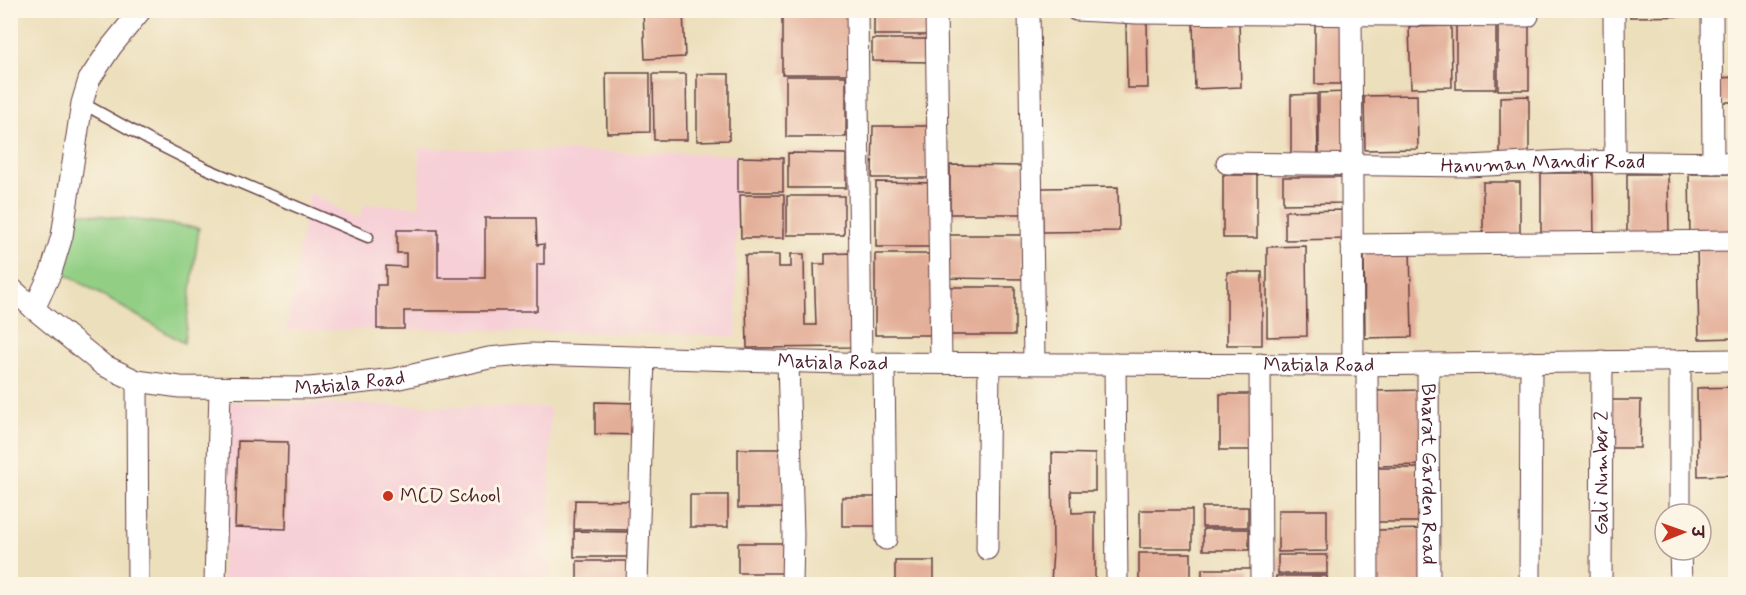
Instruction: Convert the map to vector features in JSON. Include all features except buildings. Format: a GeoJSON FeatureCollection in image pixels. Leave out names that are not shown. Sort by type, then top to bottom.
{"type":"FeatureCollection","features":[{"type":"Feature","properties":{"kind":"street"},"geometry":{"type":"LineString","coordinates":[[34,309],[51,272],[62,236],[82,103],[88,80],[141,10]]}},
{"type":"Feature","properties":{"kind":"street"},"geometry":{"type":"LineString","coordinates":[[857,10],[861,363]]}},
{"type":"Feature","properties":{"kind":"street"},"geometry":{"type":"LineString","coordinates":[[936,10],[941,363]]}},
{"type":"Feature","properties":{"kind":"street"},"geometry":{"type":"LineString","coordinates":[[1029,10],[1034,363]]}},
{"type":"Feature","properties":{"kind":"street"},"geometry":{"type":"LineString","coordinates":[[1076,10],[1137,13],[1528,16]]}},
{"type":"Feature","properties":{"kind":"street"},"geometry":{"type":"LineString","coordinates":[[1614,10],[1616,162]]}},
{"type":"Feature","properties":{"kind":"street"},"geometry":{"type":"LineString","coordinates":[[1712,10],[1713,163]]}},
{"type":"Feature","properties":{"kind":"street"},"geometry":{"type":"LineString","coordinates":[[1351,13],[1352,245],[1360,364],[1368,585]]}},
{"type":"Feature","properties":{"kind":"street","name":"Hanuman Mandir Road"},"geometry":{"type":"LineString","coordinates":[[1227,163],[1468,166],[1565,161],[1736,163]]}},
{"type":"Feature","properties":{"kind":"street"},"geometry":{"type":"LineString","coordinates":[[1352,245],[1736,241]]}},
{"type":"Feature","properties":{"kind":"street","name":"Matiala Road"},"geometry":{"type":"LineString","coordinates":[[10,287],[103,365],[137,381],[180,387],[310,388],[395,379],[510,355],[861,363],[1360,364],[1736,360]]}},
{"type":"Feature","properties":{"kind":"street"},"geometry":{"type":"LineString","coordinates":[[637,585],[644,357]]}},
{"type":"Feature","properties":{"kind":"street"},"geometry":{"type":"LineString","coordinates":[[1680,361],[1680,502]]}},
{"type":"Feature","properties":{"kind":"street"},"geometry":{"type":"LineString","coordinates":[[788,362],[793,534],[792,585]]}},
{"type":"Feature","properties":{"kind":"street"},"geometry":{"type":"LineString","coordinates":[[1530,585],[1531,362]]}},
{"type":"Feature","properties":{"kind":"street","name":"Gali Number 2"},"geometry":{"type":"LineString","coordinates":[[1601,585],[1602,362]]}},
{"type":"Feature","properties":{"kind":"street"},"geometry":{"type":"LineString","coordinates":[[884,363],[886,539]]}},
{"type":"Feature","properties":{"kind":"street"},"geometry":{"type":"LineString","coordinates":[[987,549],[989,363]]}},
{"type":"Feature","properties":{"kind":"street","name":"Bharat Garden Road"},"geometry":{"type":"LineString","coordinates":[[1428,363],[1429,585]]}},
{"type":"Feature","properties":{"kind":"street"},"geometry":{"type":"LineString","coordinates":[[1115,364],[1117,585]]}},
{"type":"Feature","properties":{"kind":"street"},"geometry":{"type":"LineString","coordinates":[[1260,364],[1261,585]]}},
{"type":"Feature","properties":{"kind":"street"},"geometry":{"type":"LineString","coordinates":[[137,381],[138,585]]}},
{"type":"Feature","properties":{"kind":"street"},"geometry":{"type":"LineString","coordinates":[[214,585],[220,388]]}},
{"type":"Feature","properties":{"kind":"street"},"geometry":{"type":"LineString","coordinates":[[1680,562],[1681,585]]}},
{"type":"Feature","properties":{"kind":"lane"},"geometry":{"type":"LineString","coordinates":[[82,103],[205,168],[368,237]]}},
{"type":"Feature","properties":{"kind":"shaded area"},"geometry":{"type":"Polygon","coordinates":[[[419,148],[736,155],[736,336],[443,329],[286,330],[309,192],[358,219],[366,204],[420,207],[419,148]]]}},
{"type":"Feature","properties":{"kind":"shaded area","name":"MCD School"},"geometry":{"type":"Polygon","coordinates":[[[229,402],[550,408],[550,584],[222,584],[229,402]]]}},
{"type":"Feature","properties":{"kind":"green space"},"geometry":{"type":"Polygon","coordinates":[[[74,212],[199,228],[184,343],[64,273],[74,212]]]}},
{"type":"Feature","properties":{"kind":"place","name":"MCD School"},"geometry":{"type":"Point","coordinates":[388,496]}}]}
